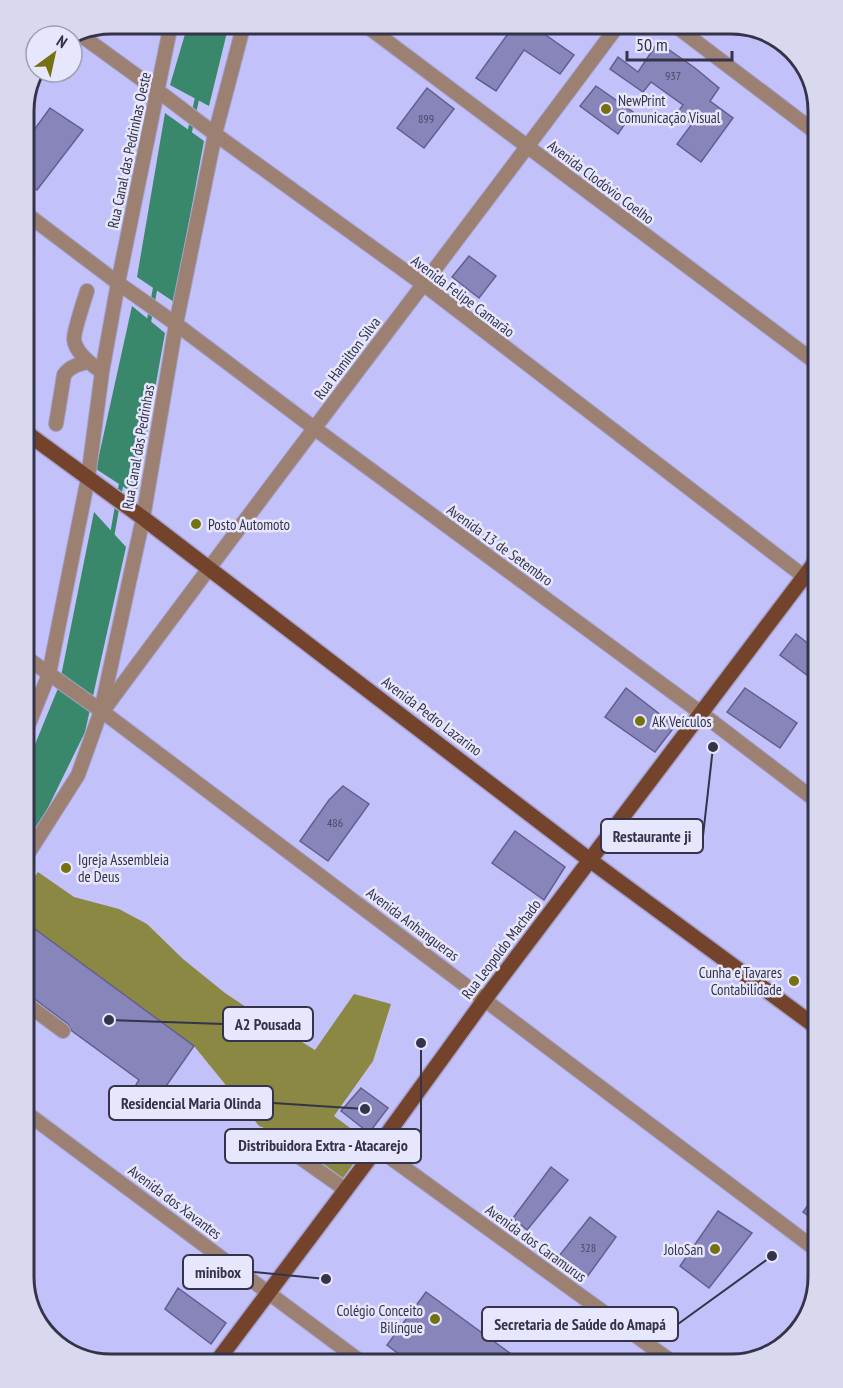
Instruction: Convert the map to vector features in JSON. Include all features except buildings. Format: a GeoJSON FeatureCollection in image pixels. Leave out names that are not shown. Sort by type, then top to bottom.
{"type":"FeatureCollection","features":[{"type":"Feature","properties":{"kind":"main road","name":"Avenida Pedro Lazarino"},"geometry":{"type":"LineString","coordinates":[[35,439],[209,568],[591,861],[808,1021]]}},
{"type":"Feature","properties":{"kind":"main road","name":"Rua Leopoldo Machado"},"geometry":{"type":"LineString","coordinates":[[223,1353],[485,999],[808,572]]}},
{"type":"Feature","properties":{"kind":"street","name":"Rua Canal das Pedrinhas Oeste"},"geometry":{"type":"LineString","coordinates":[[118,283],[162,94],[170,34]]}},
{"type":"Feature","properties":{"kind":"street","name":"Rua Canal das Pedrinhas"},"geometry":{"type":"LineString","coordinates":[[34,844],[78,776],[99,710],[143,518],[210,131],[241,34]]}},
{"type":"Feature","properties":{"kind":"street","name":"Avenida Clodóvio Coelho"},"geometry":{"type":"LineString","coordinates":[[378,34],[808,357]]}},
{"type":"Feature","properties":{"kind":"street","name":"Rua Hamilton Silva"},"geometry":{"type":"LineString","coordinates":[[99,710],[209,568],[611,35]]}},
{"type":"Feature","properties":{"kind":"street"},"geometry":{"type":"LineString","coordinates":[[687,35],[808,127]]}},
{"type":"Feature","properties":{"kind":"street","name":"Avenida Felipe Camarão"},"geometry":{"type":"LineString","coordinates":[[86,39],[423,284],[808,580]]}},
{"type":"Feature","properties":{"kind":"street"},"geometry":{"type":"LineString","coordinates":[[34,714],[52,676],[88,478],[102,372],[118,283],[35,220]]}},
{"type":"Feature","properties":{"kind":"street","name":"Avenida 13 de Setembro"},"geometry":{"type":"LineString","coordinates":[[118,283],[701,713],[808,795]]}},
{"type":"Feature","properties":{"kind":"street"},"geometry":{"type":"LineString","coordinates":[[87,291],[74,339],[89,362],[102,372]]}},
{"type":"Feature","properties":{"kind":"street"},"geometry":{"type":"LineString","coordinates":[[56,424],[64,375],[76,365],[89,362]]}},
{"type":"Feature","properties":{"kind":"street"},"geometry":{"type":"LineString","coordinates":[[35,664],[52,676]]}},
{"type":"Feature","properties":{"kind":"street","name":"Avenida Anhangueras"},"geometry":{"type":"LineString","coordinates":[[52,676],[808,1244]]}},
{"type":"Feature","properties":{"kind":"street"},"geometry":{"type":"LineString","coordinates":[[34,1010],[63,1031]]}},
{"type":"Feature","properties":{"kind":"street","name":"Avenida dos Xavantes"},"geometry":{"type":"LineString","coordinates":[[34,1119],[350,1353]]}},
{"type":"Feature","properties":{"kind":"street"},"geometry":{"type":"LineString","coordinates":[[278,1142],[346,1190]]}},
{"type":"Feature","properties":{"kind":"street","name":"Avenida dos Caramurus"},"geometry":{"type":"LineString","coordinates":[[377,1148],[661,1354]]}},
{"type":"Feature","properties":{"kind":"shaded area"},"geometry":{"type":"Polygon","coordinates":[[[185,34],[227,34],[209,106],[170,85],[185,34]]]}},
{"type":"Feature","properties":{"kind":"shaded area"},"geometry":{"type":"Polygon","coordinates":[[[165,113],[204,141],[174,302],[137,277],[165,113]]]}},
{"type":"Feature","properties":{"kind":"shaded area"},"geometry":{"type":"Polygon","coordinates":[[[132,306],[165,333],[136,495],[96,469],[132,306]]]}},
{"type":"Feature","properties":{"kind":"shaded area"},"geometry":{"type":"Polygon","coordinates":[[[94,512],[126,547],[85,732],[34,833],[34,746],[59,686],[94,512]]]}},
{"type":"Feature","properties":{"kind":"shaded area"},"geometry":{"type":"Polygon","coordinates":[[[38,872],[74,897],[119,909],[147,924],[183,959],[225,993],[315,1050],[354,994],[391,1004],[373,1061],[334,1116],[369,1142],[343,1178],[286,1137],[259,1126],[194,1046],[34,929],[34,877],[38,872]]]}},
{"type":"Feature","properties":{"kind":"waterway"},"geometry":{"type":"LineString","coordinates":[[189,135],[198,94]]}},
{"type":"Feature","properties":{"kind":"waterway"},"geometry":{"type":"LineString","coordinates":[[148,326],[156,284]]}},
{"type":"Feature","properties":{"kind":"waterway"},"geometry":{"type":"LineString","coordinates":[[112,536],[122,479]]}},
{"type":"Feature","properties":{"kind":"place","name":"NewPrint Comunicação Visual"},"geometry":{"type":"Point","coordinates":[606,109]}},
{"type":"Feature","properties":{"kind":"place","name":"Posto Automoto"},"geometry":{"type":"Point","coordinates":[196,524]}},
{"type":"Feature","properties":{"kind":"place","name":"AK Veículos"},"geometry":{"type":"Point","coordinates":[640,721]}},
{"type":"Feature","properties":{"kind":"place","name":"Restaurante ji"},"geometry":{"type":"Point","coordinates":[713,747]}},
{"type":"Feature","properties":{"kind":"place","name":"Igreja Assembleia de Deus"},"geometry":{"type":"Point","coordinates":[66,868]}},
{"type":"Feature","properties":{"kind":"place","name":"Cunha e Tavares Contabilidade"},"geometry":{"type":"Point","coordinates":[794,981]}},
{"type":"Feature","properties":{"kind":"place","name":"A2 Pousada"},"geometry":{"type":"Point","coordinates":[109,1020]}},
{"type":"Feature","properties":{"kind":"place","name":"Distribuidora Extra - Atacarejo"},"geometry":{"type":"Point","coordinates":[421,1043]}},
{"type":"Feature","properties":{"kind":"place","name":"Residencial Maria Olinda"},"geometry":{"type":"Point","coordinates":[365,1109]}},
{"type":"Feature","properties":{"kind":"place","name":"JoloSan"},"geometry":{"type":"Point","coordinates":[715,1249]}},
{"type":"Feature","properties":{"kind":"place","name":"Secretaria de Saúde do Amapá"},"geometry":{"type":"Point","coordinates":[772,1256]}},
{"type":"Feature","properties":{"kind":"place","name":"minibox"},"geometry":{"type":"Point","coordinates":[326,1279]}},
{"type":"Feature","properties":{"kind":"place","name":"Colégio Conceito Bilíngue"},"geometry":{"type":"Point","coordinates":[435,1319]}}]}
